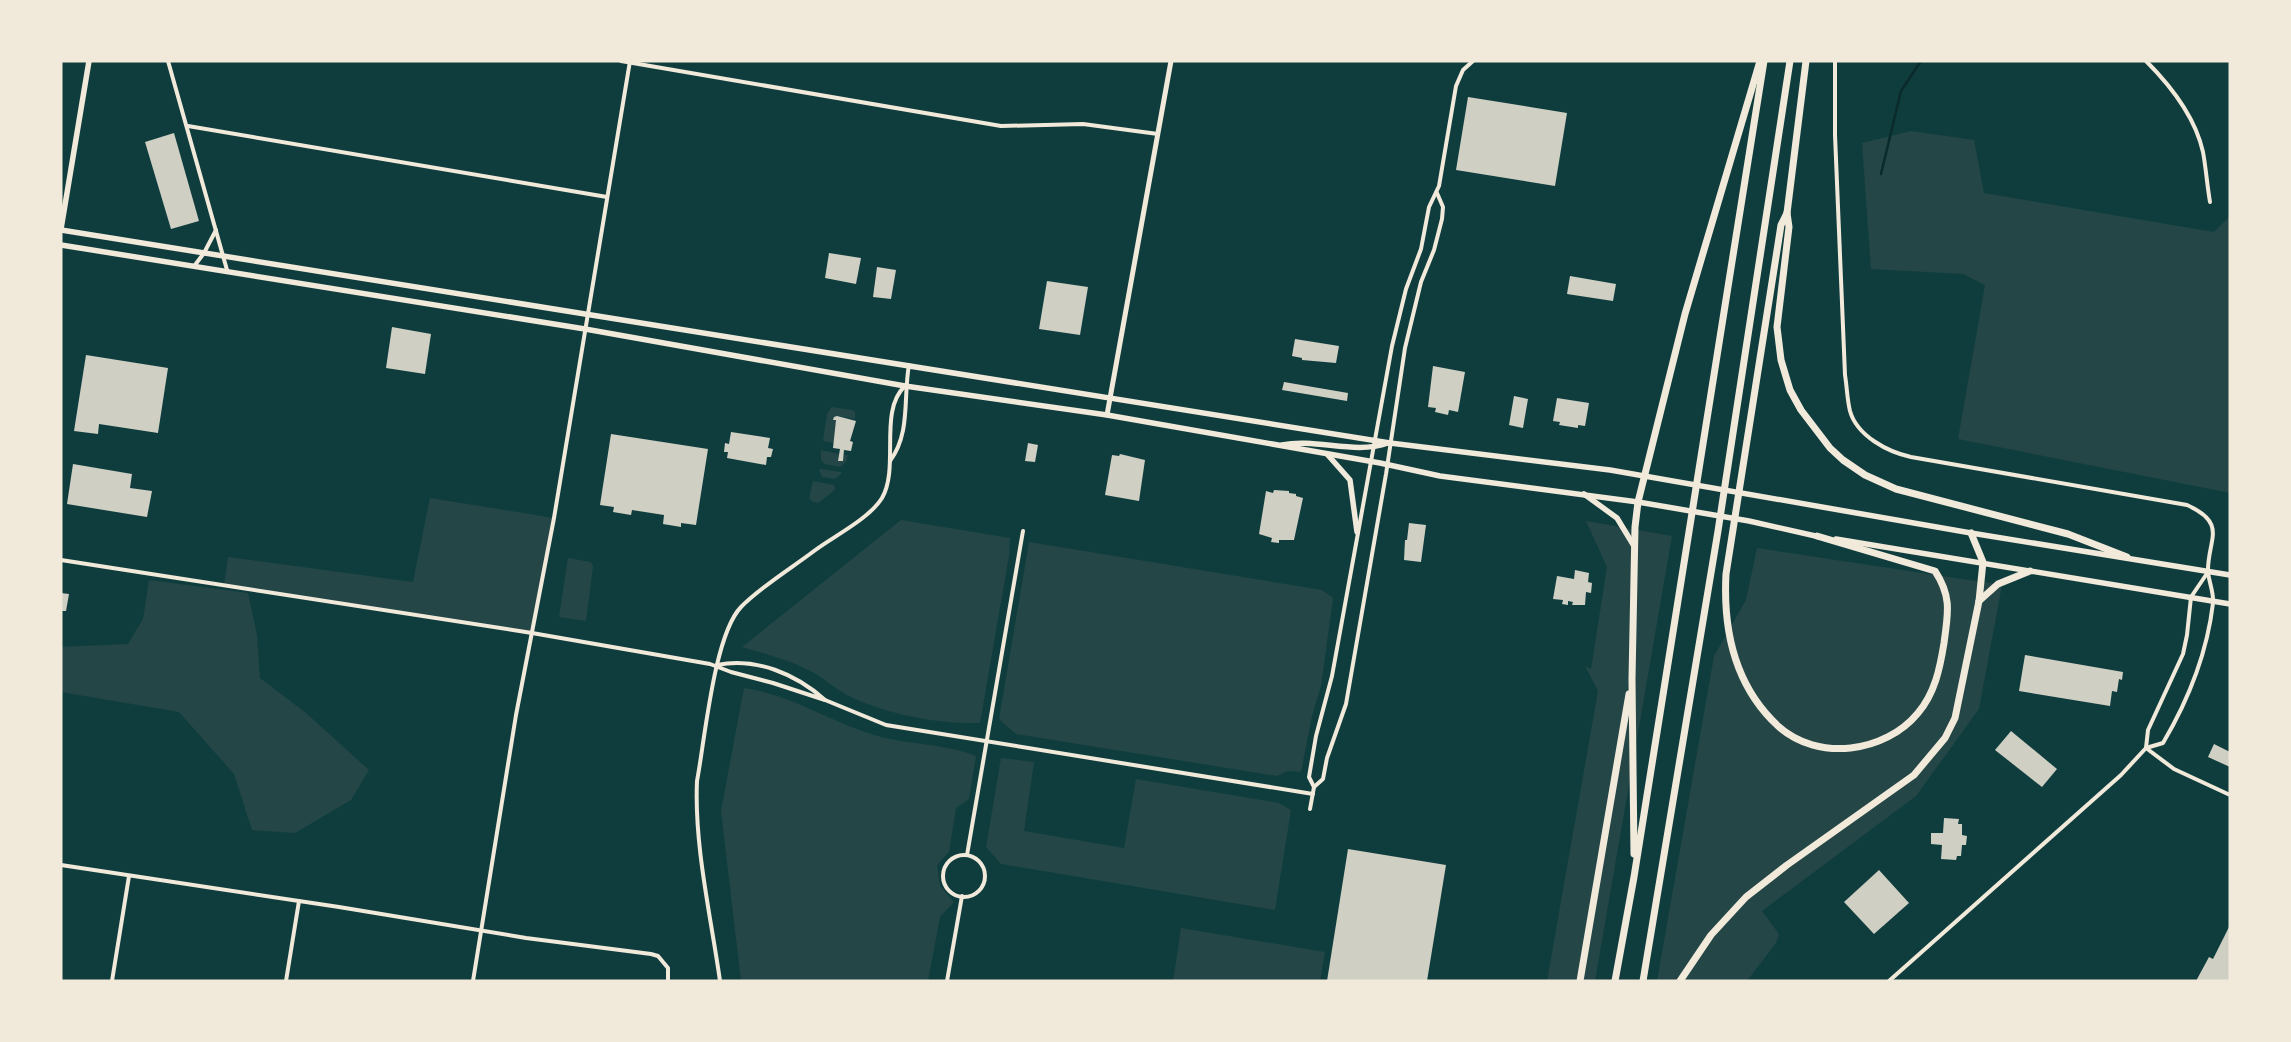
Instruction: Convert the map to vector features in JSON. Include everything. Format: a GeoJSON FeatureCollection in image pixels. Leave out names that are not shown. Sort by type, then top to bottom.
{"type":"FeatureCollection","features":[{"type":"Feature","properties":{"kind":"highway"},"geometry":{"type":"LineString","coordinates":[[1634,877],[1632,679],[1638,502],[1685,314],[1760,61]]}},
{"type":"Feature","properties":{"kind":"highway"},"geometry":{"type":"LineString","coordinates":[[1615,981],[1634,877],[1764,61]]}},
{"type":"Feature","properties":{"kind":"highway"},"geometry":{"type":"LineString","coordinates":[[1644,981],[1718,531],[1790,61]]}},
{"type":"Feature","properties":{"kind":"highway"},"geometry":{"type":"LineString","coordinates":[[1806,61],[1787,213],[1789,227],[1777,327],[1781,360],[1790,390],[1801,410],[1830,448],[1865,476],[1896,488],[2068,534],[2127,557]]}},
{"type":"Feature","properties":{"kind":"highway"},"geometry":{"type":"LineString","coordinates":[[1787,213],[1781,225],[1726,574],[1726,626],[1742,674],[1752,694],[1780,727],[1796,738],[1814,745],[1843,748],[1871,744],[1888,737],[1905,726],[1927,700],[1935,684],[1941,658],[1948,612],[1948,597],[1944,585],[1935,571],[1817,536]]}},
{"type":"Feature","properties":{"kind":"highway"},"geometry":{"type":"LineString","coordinates":[[1680,981],[1711,935],[1746,897],[1786,865],[1914,775],[1945,738],[1954,718],[1979,601],[1983,562],[1971,533]]}},
{"type":"Feature","properties":{"kind":"highway"},"geometry":{"type":"LineString","coordinates":[[1979,601],[1998,584],[2030,571]]}},
{"type":"Feature","properties":{"kind":"highway"},"geometry":{"type":"LineString","coordinates":[[1580,981],[1632,679]]}},
{"type":"Feature","properties":{"kind":"main road"},"geometry":{"type":"LineString","coordinates":[[89,61],[61,230],[1390,443],[1577,465],[1643,478],[2230,575]]}},
{"type":"Feature","properties":{"kind":"main road"},"geometry":{"type":"LineString","coordinates":[[61,245],[585,328],[905,386],[1107,415],[1387,464],[1440,476],[1582,493],[1665,506],[1749,520],[1817,536],[2230,604]]}},
{"type":"Feature","properties":{"kind":"main road"},"geometry":{"type":"LineString","coordinates":[[1277,446],[1298,442],[1375,448],[1390,443]]}},
{"type":"Feature","properties":{"kind":"main road"},"geometry":{"type":"LineString","coordinates":[[1327,454],[1350,480],[1357,532]]}},
{"type":"Feature","properties":{"kind":"main road"},"geometry":{"type":"LineString","coordinates":[[1582,493],[1617,518],[1635,547]]}},
{"type":"Feature","properties":{"kind":"street"},"geometry":{"type":"LineString","coordinates":[[168,61],[188,126],[227,270]]}},
{"type":"Feature","properties":{"kind":"street"},"geometry":{"type":"LineString","coordinates":[[621,61],[1001,126],[1083,124],[1158,134]]}},
{"type":"Feature","properties":{"kind":"street"},"geometry":{"type":"LineString","coordinates":[[1107,415],[1171,61]]}},
{"type":"Feature","properties":{"kind":"street"},"geometry":{"type":"LineString","coordinates":[[1310,809],[1314,786],[1309,777],[1312,760],[1332,676],[1357,532],[1373,462],[1392,346],[1401,308],[1420,249],[1429,207],[1437,194],[1456,86],[1463,70],[1473,61]]}},
{"type":"Feature","properties":{"kind":"street"},"geometry":{"type":"LineString","coordinates":[[1835,61],[1835,128],[1845,375],[1851,412],[1856,421],[1882,446],[1904,456],[2187,505],[2199,510],[2208,519],[2214,531],[2208,571],[2213,601],[2203,656],[2190,695],[2163,743],[2146,748],[2120,775],[1889,981]]}},
{"type":"Feature","properties":{"kind":"street"},"geometry":{"type":"LineString","coordinates":[[2146,61],[2167,82],[2186,110],[2203,150],[2210,202]]}},
{"type":"Feature","properties":{"kind":"street"},"geometry":{"type":"LineString","coordinates":[[473,981],[516,715],[588,314],[630,62]]}},
{"type":"Feature","properties":{"kind":"street"},"geometry":{"type":"LineString","coordinates":[[188,126],[607,197]]}},
{"type":"Feature","properties":{"kind":"street"},"geometry":{"type":"LineString","coordinates":[[1314,786],[1323,779],[1327,758],[1346,704],[1410,323],[1442,219],[1443,207],[1437,194]]}},
{"type":"Feature","properties":{"kind":"street"},"geometry":{"type":"LineString","coordinates":[[195,265],[204,253],[216,230]]}},
{"type":"Feature","properties":{"kind":"street"},"geometry":{"type":"LineString","coordinates":[[890,461],[898,450],[901,438],[908,394],[905,386],[909,366]]}},
{"type":"Feature","properties":{"kind":"street"},"geometry":{"type":"LineString","coordinates":[[720,981],[698,831],[696,803],[697,781],[721,646],[730,623],[741,606],[850,526],[878,503],[883,496],[890,461],[889,444],[896,394],[905,386]]}},
{"type":"Feature","properties":{"kind":"street"},"geometry":{"type":"LineString","coordinates":[[967,855],[1023,531]]}},
{"type":"Feature","properties":{"kind":"street"},"geometry":{"type":"LineString","coordinates":[[61,560],[532,633],[717,665],[731,672],[825,700],[886,725],[986,743],[1313,794]]}},
{"type":"Feature","properties":{"kind":"street"},"geometry":{"type":"LineString","coordinates":[[2146,748],[2148,730],[2182,654],[2187,635],[2191,597],[2208,571]]}},
{"type":"Feature","properties":{"kind":"street"},"geometry":{"type":"LineString","coordinates":[[717,665],[735,661],[791,675],[809,686],[825,700]]}},
{"type":"Feature","properties":{"kind":"street"},"geometry":{"type":"LineString","coordinates":[[2146,748],[2174,769],[2230,795]]}},
{"type":"Feature","properties":{"kind":"street"},"geometry":{"type":"LineString","coordinates":[[967,855],[976,858],[982,865],[984,879],[978,891],[971,895],[962,896],[948,888],[943,873],[951,859],[967,855]]}},
{"type":"Feature","properties":{"kind":"street"},"geometry":{"type":"LineString","coordinates":[[61,865],[553,942],[651,954],[664,962],[668,968],[668,981]]}},
{"type":"Feature","properties":{"kind":"street"},"geometry":{"type":"LineString","coordinates":[[112,981],[129,876]]}},
{"type":"Feature","properties":{"kind":"street"},"geometry":{"type":"LineString","coordinates":[[947,981],[962,896]]}},
{"type":"Feature","properties":{"kind":"street"},"geometry":{"type":"LineString","coordinates":[[286,981],[299,901]]}},
{"type":"Feature","properties":{"kind":"shaded area"},"geometry":{"type":"Polygon","coordinates":[[[1911,131],[1974,140],[1984,193],[2214,232],[2230,216],[2230,493],[1958,439],[1985,285],[1963,274],[1871,269],[1862,143],[1911,131]]]}},
{"type":"Feature","properties":{"kind":"shaded area"},"geometry":{"type":"Polygon","coordinates":[[[832,407],[855,412],[855,419],[837,416],[834,443],[823,441],[827,414],[832,407]]]}},
{"type":"Feature","properties":{"kind":"shaded area"},"geometry":{"type":"Polygon","coordinates":[[[821,450],[839,454],[838,461],[843,461],[844,455],[848,455],[846,462],[840,467],[825,464],[821,460],[821,450]]]}},
{"type":"Feature","properties":{"kind":"shaded area"},"geometry":{"type":"Polygon","coordinates":[[[819,470],[842,473],[835,479],[822,477],[819,470]]]}},
{"type":"Feature","properties":{"kind":"shaded area"},"geometry":{"type":"Polygon","coordinates":[[[813,481],[834,485],[835,490],[818,503],[813,502],[809,498],[813,481]]]}},
{"type":"Feature","properties":{"kind":"shaded area"},"geometry":{"type":"Polygon","coordinates":[[[430,498],[554,518],[532,633],[224,586],[228,557],[413,582],[430,498]]]}},
{"type":"Feature","properties":{"kind":"shaded area"},"geometry":{"type":"Polygon","coordinates":[[[901,520],[1010,538],[1009,556],[980,723],[931,720],[883,709],[848,695],[819,676],[797,665],[742,647],[901,520]]]}},
{"type":"Feature","properties":{"kind":"shaded area"},"geometry":{"type":"Polygon","coordinates":[[[1586,521],[1672,536],[1595,981],[1547,981],[1598,691],[1585,666],[1591,669],[1607,567],[1586,521]]]}},
{"type":"Feature","properties":{"kind":"shaded area"},"geometry":{"type":"Polygon","coordinates":[[[1029,542],[1322,590],[1333,598],[1321,686],[1312,716],[1301,772],[1288,771],[1277,776],[1016,734],[999,719],[1029,542]]]}},
{"type":"Feature","properties":{"kind":"shaded area"},"geometry":{"type":"Polygon","coordinates":[[[1757,548],[2002,585],[1979,709],[1916,796],[1762,911],[1779,934],[1776,943],[1747,981],[1657,981],[1714,656],[1746,600],[1757,548]]]}},
{"type":"Feature","properties":{"kind":"shaded area"},"geometry":{"type":"Polygon","coordinates":[[[568,558],[591,562],[593,567],[586,621],[559,617],[568,558]]]}},
{"type":"Feature","properties":{"kind":"shaded area"},"geometry":{"type":"Polygon","coordinates":[[[149,580],[248,593],[257,635],[260,678],[306,713],[369,770],[351,800],[295,833],[252,830],[234,774],[179,712],[61,692],[61,647],[128,644],[143,619],[149,580]]]}},
{"type":"Feature","properties":{"kind":"shaded area"},"geometry":{"type":"Polygon","coordinates":[[[744,688],[778,696],[874,735],[900,741],[938,746],[976,756],[969,799],[956,808],[949,852],[937,865],[940,886],[954,902],[940,917],[928,981],[741,981],[721,811],[744,688]]]}},
{"type":"Feature","properties":{"kind":"shaded area"},"geometry":{"type":"Polygon","coordinates":[[[1001,758],[1034,762],[1024,831],[1124,848],[1136,779],[1279,803],[1291,810],[1275,910],[1001,864],[986,847],[1001,758]]]}},
{"type":"Feature","properties":{"kind":"shaded area"},"geometry":{"type":"Polygon","coordinates":[[[1181,928],[1325,952],[1320,981],[1173,981],[1181,928]]]}},
{"type":"Feature","properties":{"kind":"building"},"geometry":{"type":"Polygon","coordinates":[[[1468,97],[1567,113],[1555,186],[1456,170],[1468,97]]]}},
{"type":"Feature","properties":{"kind":"building"},"geometry":{"type":"Polygon","coordinates":[[[174,133],[199,221],[171,229],[145,142],[174,133]]]}},
{"type":"Feature","properties":{"kind":"building"},"geometry":{"type":"Polygon","coordinates":[[[829,253],[861,258],[856,284],[825,278],[829,253]]]}},
{"type":"Feature","properties":{"kind":"building"},"geometry":{"type":"Polygon","coordinates":[[[877,267],[896,270],[891,299],[873,297],[877,267]]]}},
{"type":"Feature","properties":{"kind":"building"},"geometry":{"type":"Polygon","coordinates":[[[1570,276],[1616,284],[1613,301],[1567,294],[1570,276]]]}},
{"type":"Feature","properties":{"kind":"building"},"geometry":{"type":"Polygon","coordinates":[[[1047,281],[1088,287],[1080,335],[1039,329],[1047,281]]]}},
{"type":"Feature","properties":{"kind":"building"},"geometry":{"type":"Polygon","coordinates":[[[392,327],[431,334],[425,374],[386,368],[392,327]]]}},
{"type":"Feature","properties":{"kind":"building"},"geometry":{"type":"Polygon","coordinates":[[[1295,339],[1339,346],[1336,363],[1302,360],[1302,358],[1292,356],[1295,339]]]}},
{"type":"Feature","properties":{"kind":"building"},"geometry":{"type":"Polygon","coordinates":[[[86,355],[168,368],[158,433],[99,424],[98,434],[74,431],[86,355]]]}},
{"type":"Feature","properties":{"kind":"building"},"geometry":{"type":"Polygon","coordinates":[[[1433,366],[1465,372],[1458,412],[1449,410],[1448,415],[1435,412],[1436,408],[1428,407],[1433,366]]]}},
{"type":"Feature","properties":{"kind":"building"},"geometry":{"type":"Polygon","coordinates":[[[1284,382],[1348,393],[1347,401],[1282,390],[1284,382]]]}},
{"type":"Feature","properties":{"kind":"building"},"geometry":{"type":"Polygon","coordinates":[[[1514,396],[1528,399],[1523,428],[1509,425],[1514,396]]]}},
{"type":"Feature","properties":{"kind":"building"},"geometry":{"type":"Polygon","coordinates":[[[1557,398],[1589,403],[1585,426],[1578,425],[1578,428],[1559,425],[1560,422],[1553,421],[1557,398]]]}},
{"type":"Feature","properties":{"kind":"building"},"geometry":{"type":"Polygon","coordinates":[[[837,416],[856,421],[850,441],[853,442],[851,451],[844,450],[843,461],[838,461],[840,449],[833,448],[836,420],[833,420],[837,416]]]}},
{"type":"Feature","properties":{"kind":"building"},"geometry":{"type":"Polygon","coordinates":[[[731,432],[770,438],[768,448],[773,449],[771,457],[767,457],[766,465],[727,458],[728,452],[724,452],[725,443],[729,444],[731,432]]]}},
{"type":"Feature","properties":{"kind":"building"},"geometry":{"type":"Polygon","coordinates":[[[611,434],[708,449],[696,525],[681,523],[681,527],[663,524],[664,515],[632,510],[631,515],[613,512],[614,507],[600,505],[611,434]]]}},
{"type":"Feature","properties":{"kind":"building"},"geometry":{"type":"Polygon","coordinates":[[[1028,443],[1038,445],[1035,462],[1025,461],[1028,443]]]}},
{"type":"Feature","properties":{"kind":"building"},"geometry":{"type":"Polygon","coordinates":[[[1120,454],[1145,460],[1139,501],[1105,495],[1112,455],[1119,456],[1120,454]]]}},
{"type":"Feature","properties":{"kind":"building"},"geometry":{"type":"Polygon","coordinates":[[[73,464],[132,474],[130,488],[152,491],[147,517],[67,504],[73,464]]]}},
{"type":"Feature","properties":{"kind":"building"},"geometry":{"type":"Polygon","coordinates":[[[1274,490],[1289,491],[1289,493],[1303,498],[1294,540],[1279,540],[1279,543],[1271,542],[1272,538],[1259,534],[1266,491],[1273,493],[1274,490]]]}},
{"type":"Feature","properties":{"kind":"building"},"geometry":{"type":"Polygon","coordinates":[[[1409,523],[1426,525],[1421,562],[1404,560],[1405,540],[1407,540],[1409,523]]]}},
{"type":"Feature","properties":{"kind":"building"},"geometry":{"type":"Polygon","coordinates":[[[1575,570],[1589,573],[1588,582],[1592,583],[1591,593],[1586,592],[1585,605],[1572,605],[1573,602],[1568,601],[1568,605],[1562,604],[1563,600],[1553,599],[1557,576],[1574,579],[1575,570]]]}},
{"type":"Feature","properties":{"kind":"building"},"geometry":{"type":"Polygon","coordinates":[[[61,593],[69,594],[66,611],[61,611],[61,593]]]}},
{"type":"Feature","properties":{"kind":"building"},"geometry":{"type":"Polygon","coordinates":[[[2025,655],[2123,672],[2122,680],[2119,679],[2117,692],[2112,691],[2110,706],[2019,691],[2025,655]]]}},
{"type":"Feature","properties":{"kind":"building"},"geometry":{"type":"Polygon","coordinates":[[[2011,731],[2057,769],[2042,787],[1995,750],[2011,731]]]}},
{"type":"Feature","properties":{"kind":"building"},"geometry":{"type":"Polygon","coordinates":[[[2214,744],[2230,752],[2230,767],[2208,757],[2214,744]]]}},
{"type":"Feature","properties":{"kind":"building"},"geometry":{"type":"Polygon","coordinates":[[[1944,818],[1959,819],[1958,824],[1962,824],[1962,835],[1967,836],[1966,845],[1962,845],[1961,856],[1957,856],[1956,860],[1941,859],[1942,845],[1931,844],[1931,833],[1943,833],[1944,818]]]}},
{"type":"Feature","properties":{"kind":"building"},"geometry":{"type":"Polygon","coordinates":[[[1348,849],[1446,865],[1427,981],[1327,981],[1348,849]]]}},
{"type":"Feature","properties":{"kind":"building"},"geometry":{"type":"Polygon","coordinates":[[[1879,870],[1909,903],[1874,934],[1844,902],[1879,870]]]}},
{"type":"Feature","properties":{"kind":"building"},"geometry":{"type":"Polygon","coordinates":[[[2230,925],[2230,981],[2196,981],[2209,957],[2213,959],[2230,925]]]}},
{"type":"Feature","properties":{"kind":"waterway"},"geometry":{"type":"LineString","coordinates":[[1881,174],[1901,91],[1921,61]]}}]}
